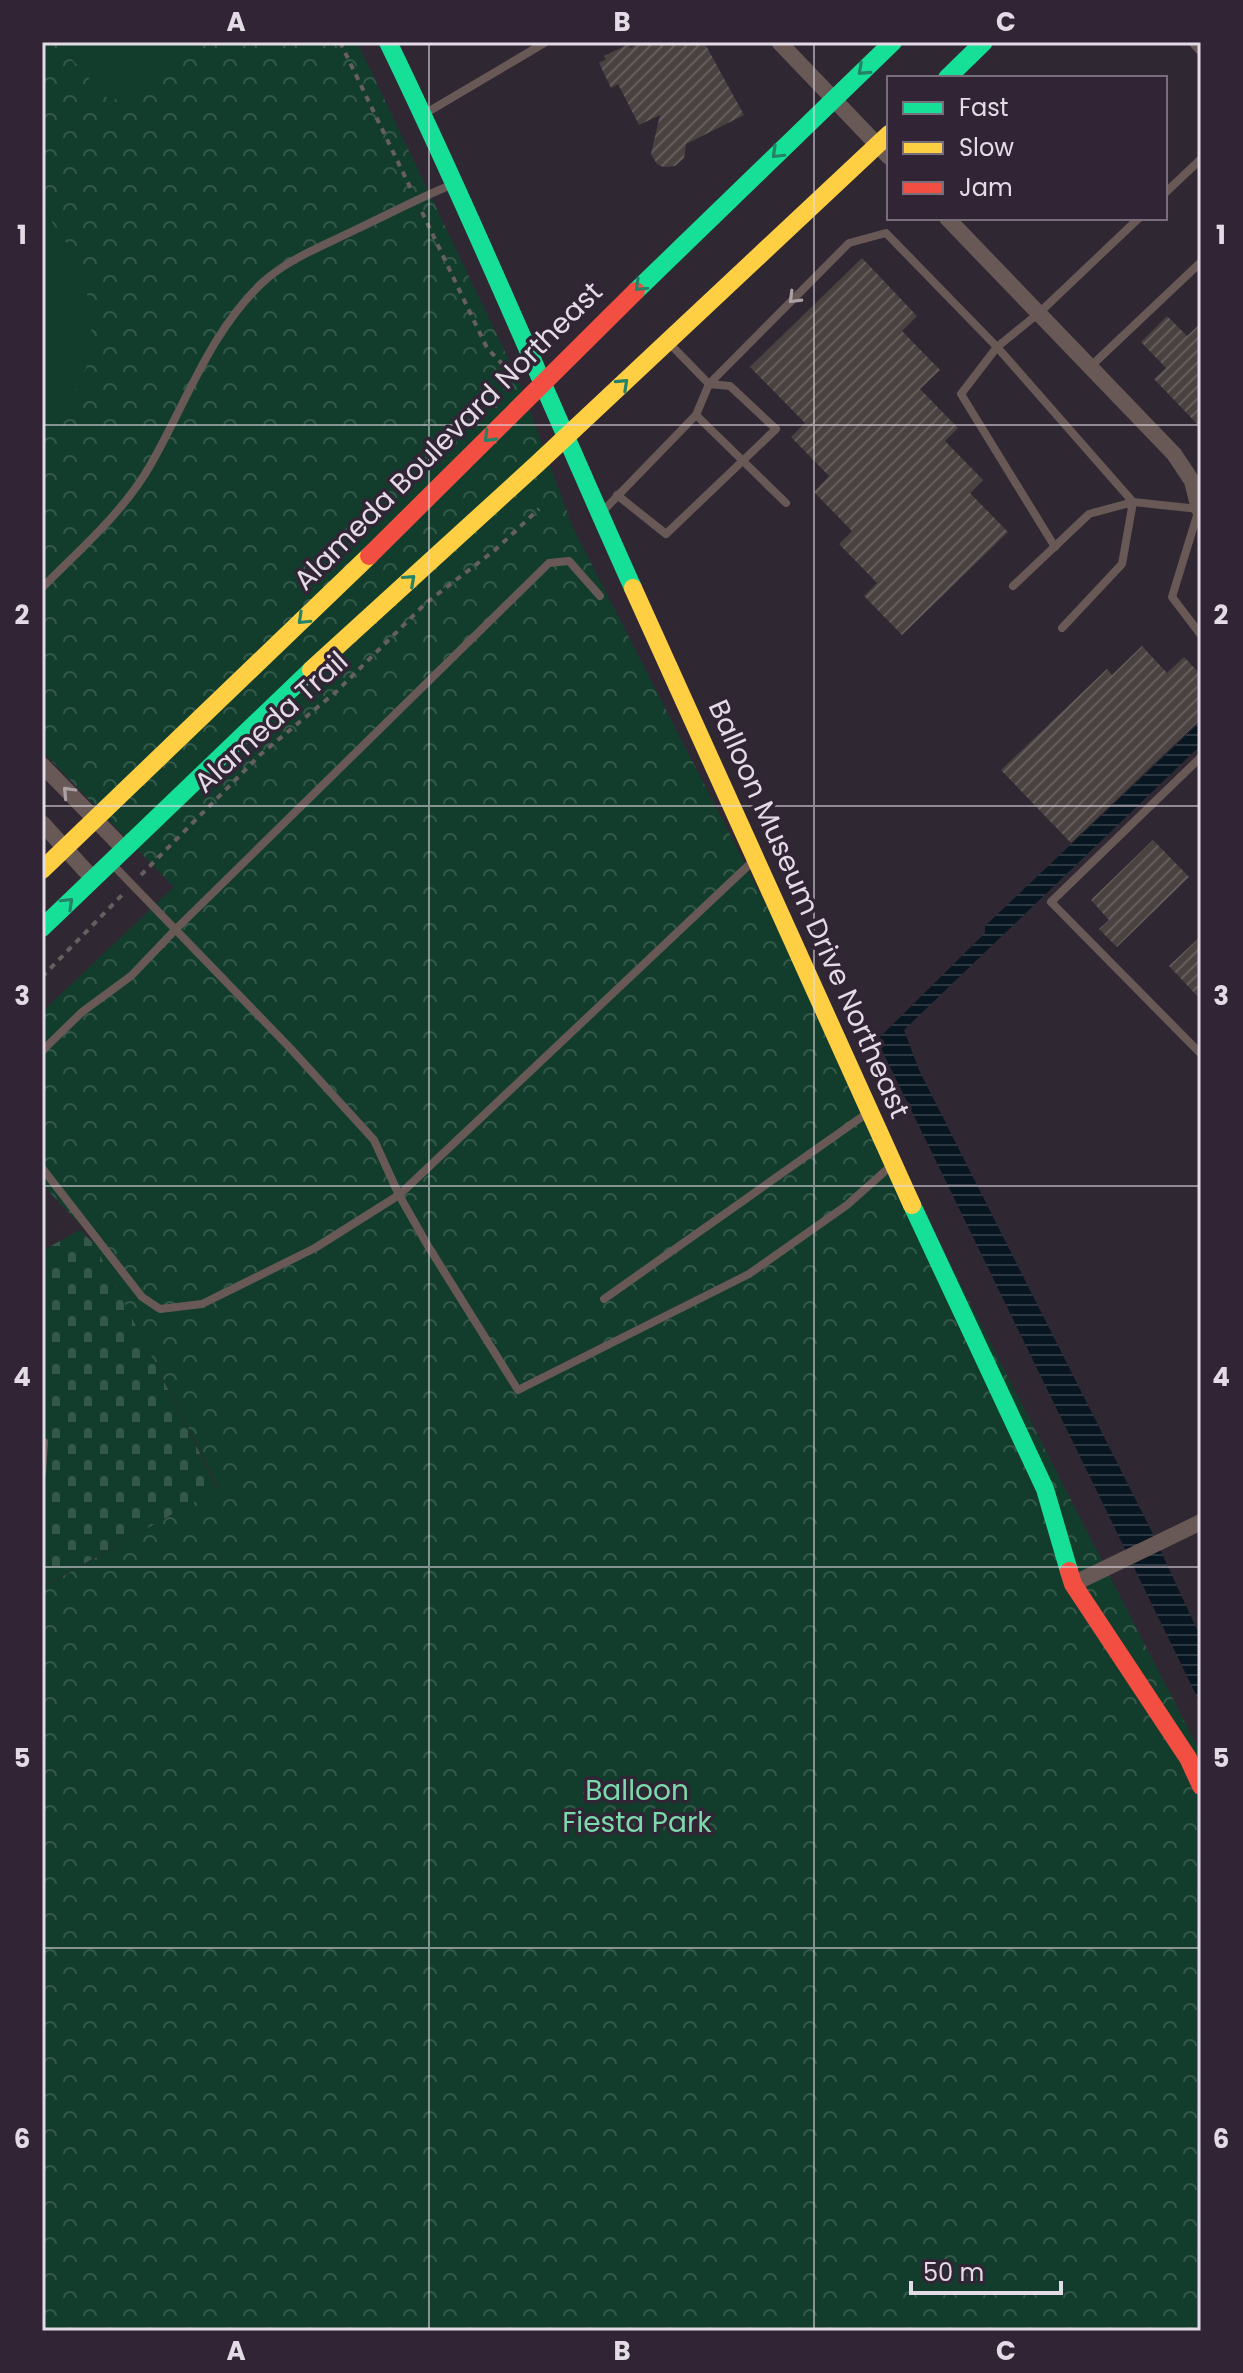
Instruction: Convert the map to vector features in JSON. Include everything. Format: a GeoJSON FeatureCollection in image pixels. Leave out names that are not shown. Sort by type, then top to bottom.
{"type":"FeatureCollection","features":[{"type":"Feature","properties":{"kind":"main road","name":"Balloon Museum Drive Northeast"},"geometry":{"type":"LineString","coordinates":[[388,42],[456,183],[599,516],[1045,1489],[1073,1584],[1188,1758],[1201,1786]]}},
{"type":"Feature","properties":{"kind":"main road","name":"Alameda Boulevard Northeast"},"geometry":{"type":"LineString","coordinates":[[42,870],[449,479],[543,381],[893,42]]}},
{"type":"Feature","properties":{"kind":"main road"},"geometry":{"type":"LineString","coordinates":[[949,76],[984,42]]}},
{"type":"Feature","properties":{"kind":"main road"},"geometry":{"type":"LineString","coordinates":[[42,928],[290,689],[885,145]]}},
{"type":"Feature","properties":{"kind":"street"},"geometry":{"type":"LineString","coordinates":[[779,42],[833,98],[885,145]]}},
{"type":"Feature","properties":{"kind":"street"},"geometry":{"type":"LineString","coordinates":[[949,220],[1196,477],[1199,509]]}},
{"type":"Feature","properties":{"kind":"street"},"geometry":{"type":"LineString","coordinates":[[42,765],[95,819],[117,856]]}},
{"type":"Feature","properties":{"kind":"street"},"geometry":{"type":"LineString","coordinates":[[42,823],[93,879]]}},
{"type":"Feature","properties":{"kind":"street"},"geometry":{"type":"LineString","coordinates":[[1073,1584],[1201,1522]]}},
{"type":"Feature","properties":{"kind":"lane"},"geometry":{"type":"LineString","coordinates":[[423,115],[546,42]]}},
{"type":"Feature","properties":{"kind":"lane"},"geometry":{"type":"LineString","coordinates":[[1192,42],[1201,52]]}},
{"type":"Feature","properties":{"kind":"lane"},"geometry":{"type":"LineString","coordinates":[[1167,191],[1201,159]]}},
{"type":"Feature","properties":{"kind":"lane"},"geometry":{"type":"LineString","coordinates":[[42,588],[125,501],[150,466],[236,311],[264,281],[299,256],[456,183]]}},
{"type":"Feature","properties":{"kind":"lane"},"geometry":{"type":"LineString","coordinates":[[1055,547],[961,394],[997,347],[1039,313],[1137,220]]}},
{"type":"Feature","properties":{"kind":"lane"},"geometry":{"type":"LineString","coordinates":[[599,516],[696,415],[709,384],[849,243],[886,233],[997,347],[1133,502]]}},
{"type":"Feature","properties":{"kind":"lane"},"geometry":{"type":"LineString","coordinates":[[1090,367],[1201,262]]}},
{"type":"Feature","properties":{"kind":"lane"},"geometry":{"type":"LineString","coordinates":[[617,495],[666,534],[776,429],[730,386],[709,384],[668,341]]}},
{"type":"Feature","properties":{"kind":"lane"},"geometry":{"type":"LineString","coordinates":[[696,415],[786,503]]}},
{"type":"Feature","properties":{"kind":"lane"},"geometry":{"type":"LineString","coordinates":[[1062,628],[1122,564],[1133,502]]}},
{"type":"Feature","properties":{"kind":"lane"},"geometry":{"type":"LineString","coordinates":[[1013,586],[1089,514],[1133,502],[1199,509],[1172,597],[1201,635]]}},
{"type":"Feature","properties":{"kind":"lane"},"geometry":{"type":"LineString","coordinates":[[42,1051],[82,1012],[131,976],[549,563],[569,561],[600,596]]}},
{"type":"Feature","properties":{"kind":"lane"},"geometry":{"type":"LineString","coordinates":[[1201,757],[1051,902],[1201,1054]]}},
{"type":"Feature","properties":{"kind":"lane"},"geometry":{"type":"LineString","coordinates":[[117,856],[132,884],[374,1140],[399,1195],[428,1246],[518,1390],[749,1274],[847,1205],[894,1163]]}},
{"type":"Feature","properties":{"kind":"lane"},"geometry":{"type":"LineString","coordinates":[[42,1168],[142,1297],[160,1309],[202,1304],[315,1248],[399,1195],[756,859]]}},
{"type":"Feature","properties":{"kind":"lane"},"geometry":{"type":"LineString","coordinates":[[604,1299],[870,1111]]}},
{"type":"Feature","properties":{"kind":"lane"},"geometry":{"type":"LineString","coordinates":[[42,1473],[44,1442]]}},
{"type":"Feature","properties":{"kind":"path","name":"Alameda Trail"},"geometry":{"type":"LineString","coordinates":[[42,977],[261,754],[337,691],[426,603],[495,550],[539,509]]}},
{"type":"Feature","properties":{"kind":"green space","name":"Balloon Fiesta Park"},"geometry":{"type":"Polygon","coordinates":[[[42,42],[357,42],[519,381],[573,528],[1201,1754],[1201,2331],[42,2331],[42,1588],[219,1488],[89,1234],[42,1184],[42,1012],[174,887],[42,751],[42,42]]]}},
{"type":"Feature","properties":{"kind":"green space"},"geometry":{"type":"Polygon","coordinates":[[[56,42],[197,42],[141,97],[109,100],[56,42]]]}},
{"type":"Feature","properties":{"kind":"green space"},"geometry":{"type":"Polygon","coordinates":[[[42,208],[70,248],[93,311],[89,361],[73,397],[42,440],[42,208]]]}},
{"type":"Feature","properties":{"kind":"green space"},"geometry":{"type":"Polygon","coordinates":[[[80,1230],[96,1246],[218,1489],[42,1587],[42,1251],[80,1230]]]}},
{"type":"Feature","properties":{"kind":"water"},"geometry":{"type":"Polygon","coordinates":[[[1201,721],[1201,745],[904,1030],[919,1070],[1151,1530],[1201,1638],[1201,1705],[877,1040],[985,933],[985,926],[1201,721]]]}},
{"type":"Feature","properties":{"kind":"building"},"geometry":{"type":"Polygon","coordinates":[[[642,42],[704,42],[744,115],[686,144],[684,158],[675,166],[657,164],[651,154],[660,115],[639,125],[618,84],[611,88],[599,63],[606,59],[604,56],[629,44],[630,48],[642,42]]]}},
{"type":"Feature","properties":{"kind":"building"},"geometry":{"type":"Polygon","coordinates":[[[862,258],[917,316],[902,331],[940,370],[920,389],[958,428],[945,441],[983,480],[970,493],[1008,532],[902,635],[864,596],[877,583],[839,544],[852,531],[814,492],[829,476],[791,437],[805,423],[750,367],[862,258]]]}},
{"type":"Feature","properties":{"kind":"building"},"geometry":{"type":"Polygon","coordinates":[[[1167,316],[1187,336],[1201,323],[1201,428],[1154,379],[1166,368],[1141,342],[1167,316]]]}},
{"type":"Feature","properties":{"kind":"building"},"geometry":{"type":"Polygon","coordinates":[[[1142,646],[1167,673],[1184,657],[1201,675],[1201,719],[1071,843],[1001,770],[1107,669],[1112,675],[1142,646]]]}},
{"type":"Feature","properties":{"kind":"building"},"geometry":{"type":"Polygon","coordinates":[[[1153,840],[1189,877],[1117,947],[1099,929],[1109,920],[1091,900],[1153,840]]]}},
{"type":"Feature","properties":{"kind":"building"},"geometry":{"type":"Polygon","coordinates":[[[1201,936],[1201,1000],[1169,966],[1201,936]]]}},
{"type":"Feature","properties":{"kind":"traffic: fast"},"geometry":{"type":"LineString","coordinates":[[388,42],[633,588]]}},
{"type":"Feature","properties":{"kind":"traffic: fast"},"geometry":{"type":"LineString","coordinates":[[636,291],[893,42]]}},
{"type":"Feature","properties":{"kind":"traffic: fast"},"geometry":{"type":"LineString","coordinates":[[949,76],[984,42]]}},
{"type":"Feature","properties":{"kind":"traffic: fast"},"geometry":{"type":"LineString","coordinates":[[42,928],[311,670]]}},
{"type":"Feature","properties":{"kind":"traffic: fast"},"geometry":{"type":"LineString","coordinates":[[912,1205],[1045,1489],[1069,1571]]}},
{"type":"Feature","properties":{"kind":"traffic: slow"},"geometry":{"type":"LineString","coordinates":[[311,670],[537,464],[887,136]]}},
{"type":"Feature","properties":{"kind":"traffic: slow"},"geometry":{"type":"LineString","coordinates":[[42,870],[369,556]]}},
{"type":"Feature","properties":{"kind":"traffic: slow"},"geometry":{"type":"LineString","coordinates":[[633,588],[912,1205]]}},
{"type":"Feature","properties":{"kind":"traffic: jam"},"geometry":{"type":"LineString","coordinates":[[369,556],[636,291]]}},
{"type":"Feature","properties":{"kind":"traffic: jam"},"geometry":{"type":"LineString","coordinates":[[1069,1571],[1073,1584],[1188,1758],[1201,1786]]}}]}
